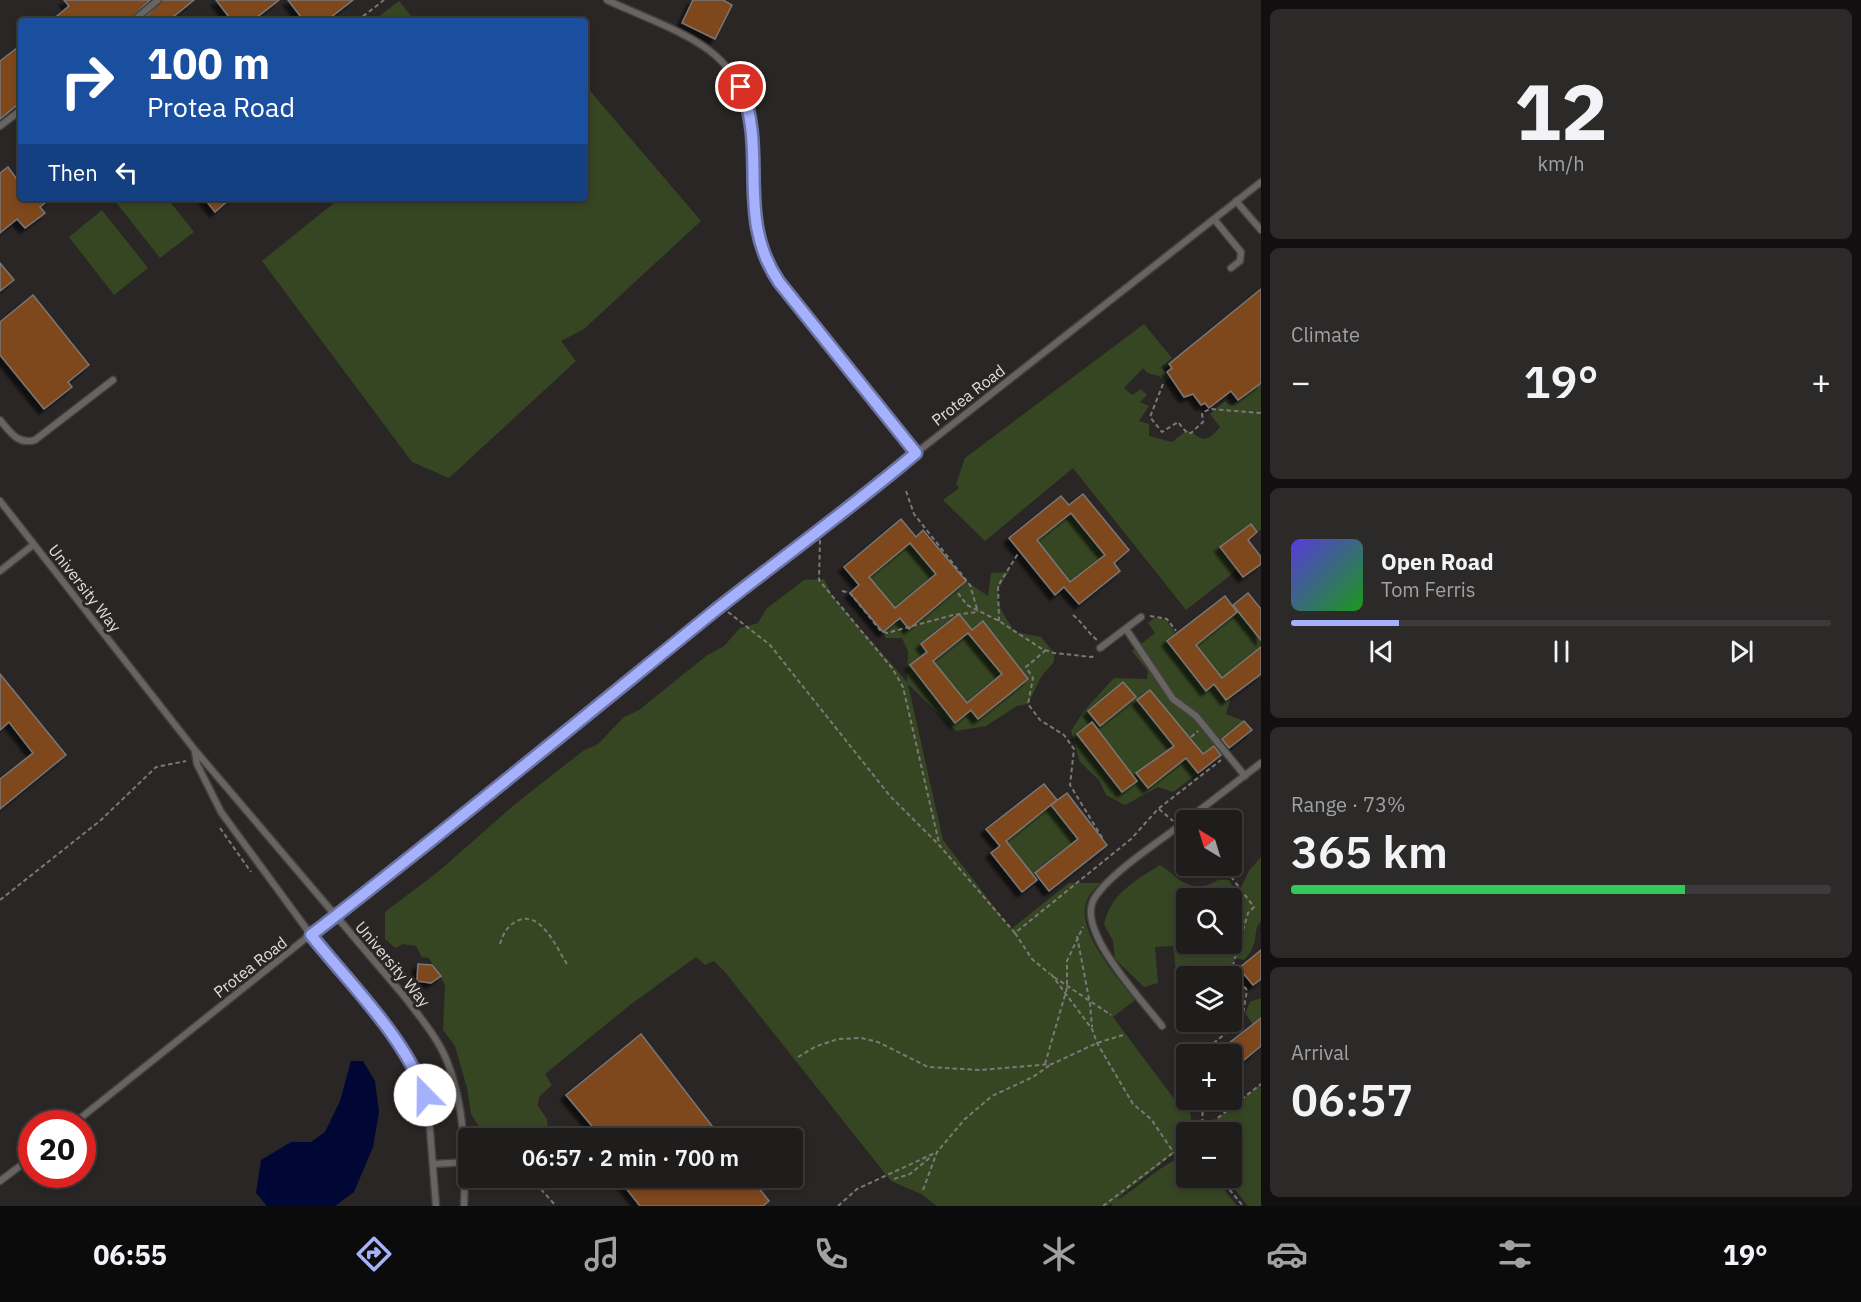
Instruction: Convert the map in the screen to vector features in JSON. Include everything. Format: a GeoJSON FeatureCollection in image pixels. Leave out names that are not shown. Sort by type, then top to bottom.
{"type":"FeatureCollection","features":[{"type":"Feature","properties":{"kind":"lane"},"geometry":{"type":"LineString","coordinates":[[137,18],[158,0]]}},
{"type":"Feature","properties":{"kind":"lane"},"geometry":{"type":"LineString","coordinates":[[607,0],[708,49],[734,76],[750,111],[756,228],[764,257],[779,282],[916,453]]}},
{"type":"Feature","properties":{"kind":"lane"},"geometry":{"type":"LineString","coordinates":[[0,126],[18,112]]}},
{"type":"Feature","properties":{"kind":"lane","name":"Protea Road"},"geometry":{"type":"LineString","coordinates":[[91,1110],[721,607],[821,528],[853,507],[916,453],[1261,182]]}},
{"type":"Feature","properties":{"kind":"lane"},"geometry":{"type":"LineString","coordinates":[[1236,201],[1261,230]]}},
{"type":"Feature","properties":{"kind":"lane"},"geometry":{"type":"LineString","coordinates":[[1214,219],[1241,252],[1240,261],[1231,268]]}},
{"type":"Feature","properties":{"kind":"lane"},"geometry":{"type":"LineString","coordinates":[[0,420],[25,443],[34,440],[113,380]]}},
{"type":"Feature","properties":{"kind":"lane","name":"University Way"},"geometry":{"type":"LineString","coordinates":[[0,501],[194,749],[404,996],[447,1059],[456,1090],[462,1128]]}},
{"type":"Feature","properties":{"kind":"lane"},"geometry":{"type":"LineString","coordinates":[[0,571],[33,545]]}},
{"type":"Feature","properties":{"kind":"lane"},"geometry":{"type":"LineString","coordinates":[[1102,647],[1142,617]]}},
{"type":"Feature","properties":{"kind":"lane"},"geometry":{"type":"LineString","coordinates":[[1126,629],[1173,699],[1196,716],[1245,776]]}},
{"type":"Feature","properties":{"kind":"lane","name":"University Way"},"geometry":{"type":"LineString","coordinates":[[194,749],[197,764],[221,812],[311,935],[401,1048],[418,1074],[429,1117],[436,1206]]}},
{"type":"Feature","properties":{"kind":"lane"},"geometry":{"type":"LineString","coordinates":[[1201,810],[1261,763]]}},
{"type":"Feature","properties":{"kind":"lane"},"geometry":{"type":"LineString","coordinates":[[1162,1026],[1104,950],[1095,935],[1090,918],[1092,902],[1113,877],[1176,829]]}},
{"type":"Feature","properties":{"kind":"lane"},"geometry":{"type":"LineString","coordinates":[[434,1164],[458,1163]]}},
{"type":"Feature","properties":{"kind":"lane"},"geometry":{"type":"LineString","coordinates":[[0,1181],[18,1167]]}},
{"type":"Feature","properties":{"kind":"lane","name":"University Way"},"geometry":{"type":"LineString","coordinates":[[464,1206],[465,1188]]}},
{"type":"Feature","properties":{"kind":"path"},"geometry":{"type":"LineString","coordinates":[[361,18],[384,0]]}},
{"type":"Feature","properties":{"kind":"path"},"geometry":{"type":"LineString","coordinates":[[1162,384],[1150,417],[1162,432],[1178,423],[1187,433],[1191,433],[1203,422],[1202,413],[1210,409],[1261,413]]}},
{"type":"Feature","properties":{"kind":"path"},"geometry":{"type":"LineString","coordinates":[[906,491],[914,514],[970,585],[978,612]]}},
{"type":"Feature","properties":{"kind":"path"},"geometry":{"type":"LineString","coordinates":[[821,528],[819,580],[892,668],[903,687],[939,845]]}},
{"type":"Feature","properties":{"kind":"path"},"geometry":{"type":"LineString","coordinates":[[999,621],[998,586],[1018,552]]}},
{"type":"Feature","properties":{"kind":"path"},"geometry":{"type":"LineString","coordinates":[[842,591],[850,593],[880,630],[887,633],[953,615],[978,612]]}},
{"type":"Feature","properties":{"kind":"path"},"geometry":{"type":"LineString","coordinates":[[958,593],[967,605],[999,621],[1046,650],[1092,657],[1102,647],[1087,632],[1083,623],[1073,615]]}},
{"type":"Feature","properties":{"kind":"path"},"geometry":{"type":"LineString","coordinates":[[721,607],[770,645],[890,795],[939,845],[1014,933],[1032,959],[1067,988],[1111,1015]]}},
{"type":"Feature","properties":{"kind":"path"},"geometry":{"type":"LineString","coordinates":[[1142,617],[1167,619],[1176,631]]}},
{"type":"Feature","properties":{"kind":"path"},"geometry":{"type":"LineString","coordinates":[[1046,650],[1026,667],[1033,678],[1028,704],[1040,720],[1064,735],[1074,749],[1070,785],[1103,839]]}},
{"type":"Feature","properties":{"kind":"path"},"geometry":{"type":"LineString","coordinates":[[1014,933],[1131,839],[1158,809],[1228,755]]}},
{"type":"Feature","properties":{"kind":"path"},"geometry":{"type":"LineString","coordinates":[[0,900],[101,820],[156,767],[184,761],[197,764]]}},
{"type":"Feature","properties":{"kind":"path"},"geometry":{"type":"LineString","coordinates":[[1213,1044],[1242,1020],[1247,990],[1231,972],[1248,913],[1254,907],[1231,876]]}},
{"type":"Feature","properties":{"kind":"path"},"geometry":{"type":"LineString","coordinates":[[1045,1064],[1067,988],[1067,961],[1077,936],[1090,918]]}},
{"type":"Feature","properties":{"kind":"path"},"geometry":{"type":"LineString","coordinates":[[500,944],[508,927],[519,920],[533,920],[542,926],[567,964]]}},
{"type":"Feature","properties":{"kind":"path"},"geometry":{"type":"LineString","coordinates":[[1077,936],[1090,1004],[1092,1030]]}},
{"type":"Feature","properties":{"kind":"path"},"geometry":{"type":"LineString","coordinates":[[1051,975],[1092,1030],[1097,1043],[1133,1104],[1151,1119],[1174,1153],[1106,1205]]}},
{"type":"Feature","properties":{"kind":"path"},"geometry":{"type":"LineString","coordinates":[[894,1179],[909,1174],[937,1152],[965,1119],[992,1096],[1097,1043],[1123,1035]]}},
{"type":"Feature","properties":{"kind":"path"},"geometry":{"type":"LineString","coordinates":[[798,1057],[817,1046],[838,1039],[861,1038],[878,1042],[927,1067],[980,1070],[1052,1064]]}},
{"type":"Feature","properties":{"kind":"path"},"geometry":{"type":"LineString","coordinates":[[1214,1122],[1261,1084]]}},
{"type":"Feature","properties":{"kind":"path"},"geometry":{"type":"LineString","coordinates":[[923,1190],[937,1152]]}},
{"type":"Feature","properties":{"kind":"path"},"geometry":{"type":"LineString","coordinates":[[838,1206],[857,1189],[937,1152]]}},
{"type":"Feature","properties":{"kind":"path"},"geometry":{"type":"LineString","coordinates":[[540,1188],[556,1206]]}},
{"type":"Feature","properties":{"kind":"path"},"geometry":{"type":"LineString","coordinates":[[1229,1188],[1243,1206]]}},
{"type":"Feature","properties":{"kind":"green space"},"geometry":{"type":"Polygon","coordinates":[[[399,1],[413,18],[377,18],[399,1]]]}},
{"type":"Feature","properties":{"kind":"green space"},"geometry":{"type":"Polygon","coordinates":[[[588,89],[701,221],[584,329],[561,341],[576,361],[449,478],[412,462],[262,261],[336,201],[588,201],[588,89]]]}},
{"type":"Feature","properties":{"kind":"green space"},"geometry":{"type":"Polygon","coordinates":[[[115,201],[169,201],[194,232],[160,258],[115,201]]]}},
{"type":"Feature","properties":{"kind":"green space"},"geometry":{"type":"Polygon","coordinates":[[[102,210],[148,268],[114,295],[69,237],[102,210]]]}},
{"type":"Feature","properties":{"kind":"green space"},"geometry":{"type":"Polygon","coordinates":[[[1144,324],[1172,358],[1161,367],[1170,378],[1164,382],[1159,376],[1147,373],[1143,368],[1124,388],[1132,395],[1141,389],[1147,395],[1140,402],[1149,406],[1139,421],[1149,424],[1149,436],[1172,442],[1187,430],[1201,438],[1207,438],[1220,427],[1210,414],[1225,401],[1230,406],[1261,383],[1261,530],[1257,532],[1250,524],[1220,547],[1237,570],[1186,610],[1073,468],[985,541],[943,500],[959,488],[956,484],[965,458],[1144,324]]]}},
{"type":"Feature","properties":{"kind":"green space"},"geometry":{"type":"Polygon","coordinates":[[[1071,513],[1105,555],[1070,582],[1037,540],[1071,513]]]}},
{"type":"Feature","properties":{"kind":"green space"},"geometry":{"type":"Polygon","coordinates":[[[910,543],[936,574],[895,608],[869,577],[910,543]]]}},
{"type":"Feature","properties":{"kind":"green space"},"geometry":{"type":"Polygon","coordinates":[[[1009,572],[999,588],[998,602],[1001,609],[1015,632],[1041,637],[1054,653],[1054,662],[1041,677],[1028,704],[1017,706],[986,726],[956,731],[908,684],[943,840],[1011,929],[1069,883],[1100,883],[1088,898],[1085,910],[1086,924],[1091,938],[1108,966],[1135,1000],[1113,1017],[1176,1101],[1176,1110],[1189,1110],[1191,1121],[1176,1122],[1176,1149],[1116,1200],[1161,1168],[1176,1160],[1176,1188],[1223,1188],[1237,1206],[1112,1206],[1111,1203],[1108,1206],[937,1206],[921,1194],[891,1181],[725,972],[714,961],[705,965],[696,957],[630,1005],[545,1074],[552,1085],[539,1097],[538,1106],[547,1119],[548,1128],[480,1128],[471,1114],[467,1088],[455,1046],[443,1030],[445,985],[429,958],[422,957],[416,946],[403,944],[395,948],[385,939],[385,912],[439,871],[514,805],[583,751],[598,744],[624,717],[639,710],[706,656],[724,646],[740,628],[758,623],[766,609],[804,580],[824,579],[833,597],[907,682],[908,651],[902,638],[886,638],[883,632],[900,618],[910,628],[966,581],[988,596],[991,573],[1009,572]],[[959,614],[921,644],[927,652],[910,666],[955,722],[971,710],[978,718],[1028,679],[983,621],[972,630],[959,614]]]}},
{"type":"Feature","properties":{"kind":"green space"},"geometry":{"type":"Polygon","coordinates":[[[1238,611],[1261,640],[1261,647],[1222,678],[1196,645],[1238,611]]]}},
{"type":"Feature","properties":{"kind":"green space"},"geometry":{"type":"Polygon","coordinates":[[[1154,618],[1166,620],[1175,633],[1168,641],[1205,691],[1214,684],[1226,700],[1231,697],[1226,714],[1244,721],[1191,764],[1198,773],[1173,792],[1158,787],[1125,805],[1106,795],[1099,780],[1080,762],[1071,731],[1084,711],[1114,678],[1147,679],[1148,671],[1132,651],[1155,633],[1148,623],[1154,618]]]}},
{"type":"Feature","properties":{"kind":"green space"},"geometry":{"type":"Polygon","coordinates":[[[968,633],[1002,674],[967,703],[933,661],[968,633]]]}},
{"type":"Feature","properties":{"kind":"green space"},"geometry":{"type":"Polygon","coordinates":[[[1051,805],[1078,839],[1033,875],[1006,841],[1051,805]]]}},
{"type":"Feature","properties":{"kind":"green space"},"geometry":{"type":"Polygon","coordinates":[[[1261,857],[1261,921],[1249,954],[1244,960],[1235,958],[1233,966],[1176,966],[1176,971],[1173,946],[1155,947],[1158,983],[1144,987],[1115,959],[1113,941],[1104,924],[1107,913],[1125,889],[1160,865],[1193,886],[1200,887],[1220,880],[1229,880],[1233,887],[1236,888],[1176,888],[1176,954],[1242,954],[1240,888],[1249,871],[1261,857]]]}},
{"type":"Feature","properties":{"kind":"green space"},"geometry":{"type":"Polygon","coordinates":[[[1261,998],[1261,1018],[1253,1025],[1245,1013],[1250,1002],[1261,998]]]}},
{"type":"Feature","properties":{"kind":"green space"},"geometry":{"type":"Polygon","coordinates":[[[1261,1084],[1261,1206],[1248,1206],[1234,1188],[1242,1188],[1242,1122],[1213,1122],[1228,1110],[1242,1110],[1242,1099],[1261,1084]]]}},
{"type":"Feature","properties":{"kind":"water"},"geometry":{"type":"Polygon","coordinates":[[[351,1061],[363,1061],[375,1081],[379,1112],[373,1147],[354,1192],[335,1206],[267,1206],[256,1193],[261,1160],[291,1142],[311,1142],[325,1132],[340,1101],[351,1061]]]}},
{"type":"Feature","properties":{"kind":"building"},"geometry":{"type":"Polygon","coordinates":[[[64,0],[150,0],[131,18],[55,18],[69,6],[64,0]]]}},
{"type":"Feature","properties":{"kind":"building"},"geometry":{"type":"Polygon","coordinates":[[[163,0],[194,0],[172,18],[144,18],[163,0]]]}},
{"type":"Feature","properties":{"kind":"building"},"geometry":{"type":"Polygon","coordinates":[[[216,0],[279,0],[256,18],[230,18],[216,0]]]}},
{"type":"Feature","properties":{"kind":"building"},"geometry":{"type":"Polygon","coordinates":[[[288,0],[353,0],[330,18],[302,18],[288,0]]]}},
{"type":"Feature","properties":{"kind":"building"},"geometry":{"type":"Polygon","coordinates":[[[693,0],[723,0],[732,5],[715,39],[682,23],[693,0]]]}},
{"type":"Feature","properties":{"kind":"building"},"geometry":{"type":"Polygon","coordinates":[[[18,47],[18,104],[0,119],[0,61],[18,47]]]}},
{"type":"Feature","properties":{"kind":"building"},"geometry":{"type":"Polygon","coordinates":[[[8,167],[18,181],[18,201],[47,201],[40,207],[45,213],[25,228],[17,219],[0,233],[0,173],[8,167]]]}},
{"type":"Feature","properties":{"kind":"building"},"geometry":{"type":"Polygon","coordinates":[[[206,201],[228,201],[215,212],[206,201]]]}},
{"type":"Feature","properties":{"kind":"building"},"geometry":{"type":"Polygon","coordinates":[[[0,263],[14,280],[0,291],[0,263]]]}},
{"type":"Feature","properties":{"kind":"building"},"geometry":{"type":"Polygon","coordinates":[[[1261,289],[1261,383],[1238,400],[1231,391],[1209,408],[1205,403],[1201,405],[1193,394],[1184,397],[1167,372],[1172,368],[1169,364],[1261,289]]]}},
{"type":"Feature","properties":{"kind":"building"},"geometry":{"type":"Polygon","coordinates":[[[33,295],[89,365],[68,382],[72,387],[44,409],[0,355],[0,322],[33,295]]]}},
{"type":"Feature","properties":{"kind":"building"},"geometry":{"type":"Polygon","coordinates":[[[1083,494],[1129,550],[1114,563],[1120,571],[1079,604],[1064,587],[1055,595],[1009,538],[1061,496],[1069,505],[1083,494]],[[1071,513],[1037,540],[1070,582],[1105,555],[1071,513]]]}},
{"type":"Feature","properties":{"kind":"building"},"geometry":{"type":"Polygon","coordinates":[[[901,519],[916,537],[923,530],[966,581],[909,629],[900,618],[883,632],[850,593],[859,585],[844,567],[901,519]],[[910,543],[869,577],[895,608],[936,574],[910,543]]]}},
{"type":"Feature","properties":{"kind":"building"},"geometry":{"type":"Polygon","coordinates":[[[1251,524],[1257,532],[1248,540],[1261,557],[1261,564],[1243,577],[1220,547],[1251,524]]]}},
{"type":"Feature","properties":{"kind":"building"},"geometry":{"type":"Polygon","coordinates":[[[1248,593],[1261,609],[1261,640],[1233,605],[1248,593]]]}},
{"type":"Feature","properties":{"kind":"building"},"geometry":{"type":"Polygon","coordinates":[[[1225,596],[1237,612],[1196,645],[1222,678],[1261,647],[1261,674],[1226,700],[1214,684],[1206,691],[1167,641],[1225,596]]]}},
{"type":"Feature","properties":{"kind":"building"},"geometry":{"type":"Polygon","coordinates":[[[959,614],[972,630],[983,621],[1028,679],[978,719],[971,710],[955,723],[910,665],[927,652],[921,644],[959,614]],[[968,633],[933,661],[967,703],[1002,674],[968,633]]]}},
{"type":"Feature","properties":{"kind":"building"},"geometry":{"type":"Polygon","coordinates":[[[0,674],[66,755],[0,809],[0,779],[33,753],[9,722],[0,730],[0,674]]]}},
{"type":"Feature","properties":{"kind":"building"},"geometry":{"type":"Polygon","coordinates":[[[1123,682],[1136,697],[1100,726],[1088,711],[1123,682]]]}},
{"type":"Feature","properties":{"kind":"building"},"geometry":{"type":"Polygon","coordinates":[[[1150,690],[1203,754],[1214,746],[1221,755],[1198,773],[1186,758],[1148,788],[1136,773],[1174,746],[1137,700],[1150,690]]]}},
{"type":"Feature","properties":{"kind":"building"},"geometry":{"type":"Polygon","coordinates":[[[1244,721],[1252,730],[1229,748],[1222,739],[1244,721]]]}},
{"type":"Feature","properties":{"kind":"building"},"geometry":{"type":"Polygon","coordinates":[[[1092,722],[1137,781],[1122,792],[1077,734],[1092,722]]]}},
{"type":"Feature","properties":{"kind":"building"},"geometry":{"type":"Polygon","coordinates":[[[1044,784],[1057,800],[1006,841],[1037,880],[1022,892],[991,853],[1000,846],[986,829],[1044,784]]]}},
{"type":"Feature","properties":{"kind":"building"},"geometry":{"type":"Polygon","coordinates":[[[1067,793],[1107,845],[1049,891],[1035,873],[1078,839],[1051,805],[1067,793]]]}},
{"type":"Feature","properties":{"kind":"building"},"geometry":{"type":"Polygon","coordinates":[[[1261,950],[1261,979],[1253,985],[1242,972],[1241,966],[1261,950]]]}},
{"type":"Feature","properties":{"kind":"building"},"geometry":{"type":"Polygon","coordinates":[[[418,964],[432,965],[441,976],[431,983],[417,981],[418,964]]]}},
{"type":"Feature","properties":{"kind":"building"},"geometry":{"type":"Polygon","coordinates":[[[1261,1018],[1261,1046],[1242,1062],[1242,1044],[1228,1044],[1261,1018]]]}},
{"type":"Feature","properties":{"kind":"building"},"geometry":{"type":"Polygon","coordinates":[[[641,1034],[714,1128],[594,1128],[566,1095],[641,1034]]]}},
{"type":"Feature","properties":{"kind":"building"},"geometry":{"type":"Polygon","coordinates":[[[626,1188],[759,1188],[769,1201],[763,1206],[640,1206],[626,1188]]]}},
{"type":"Feature","properties":{"kind":"route"},"geometry":{"type":"LineString","coordinates":[[425,1095],[418,1074],[401,1048],[311,935],[821,528],[853,507],[916,453],[779,282],[764,257],[756,228],[750,111],[741,87]]}}]}
